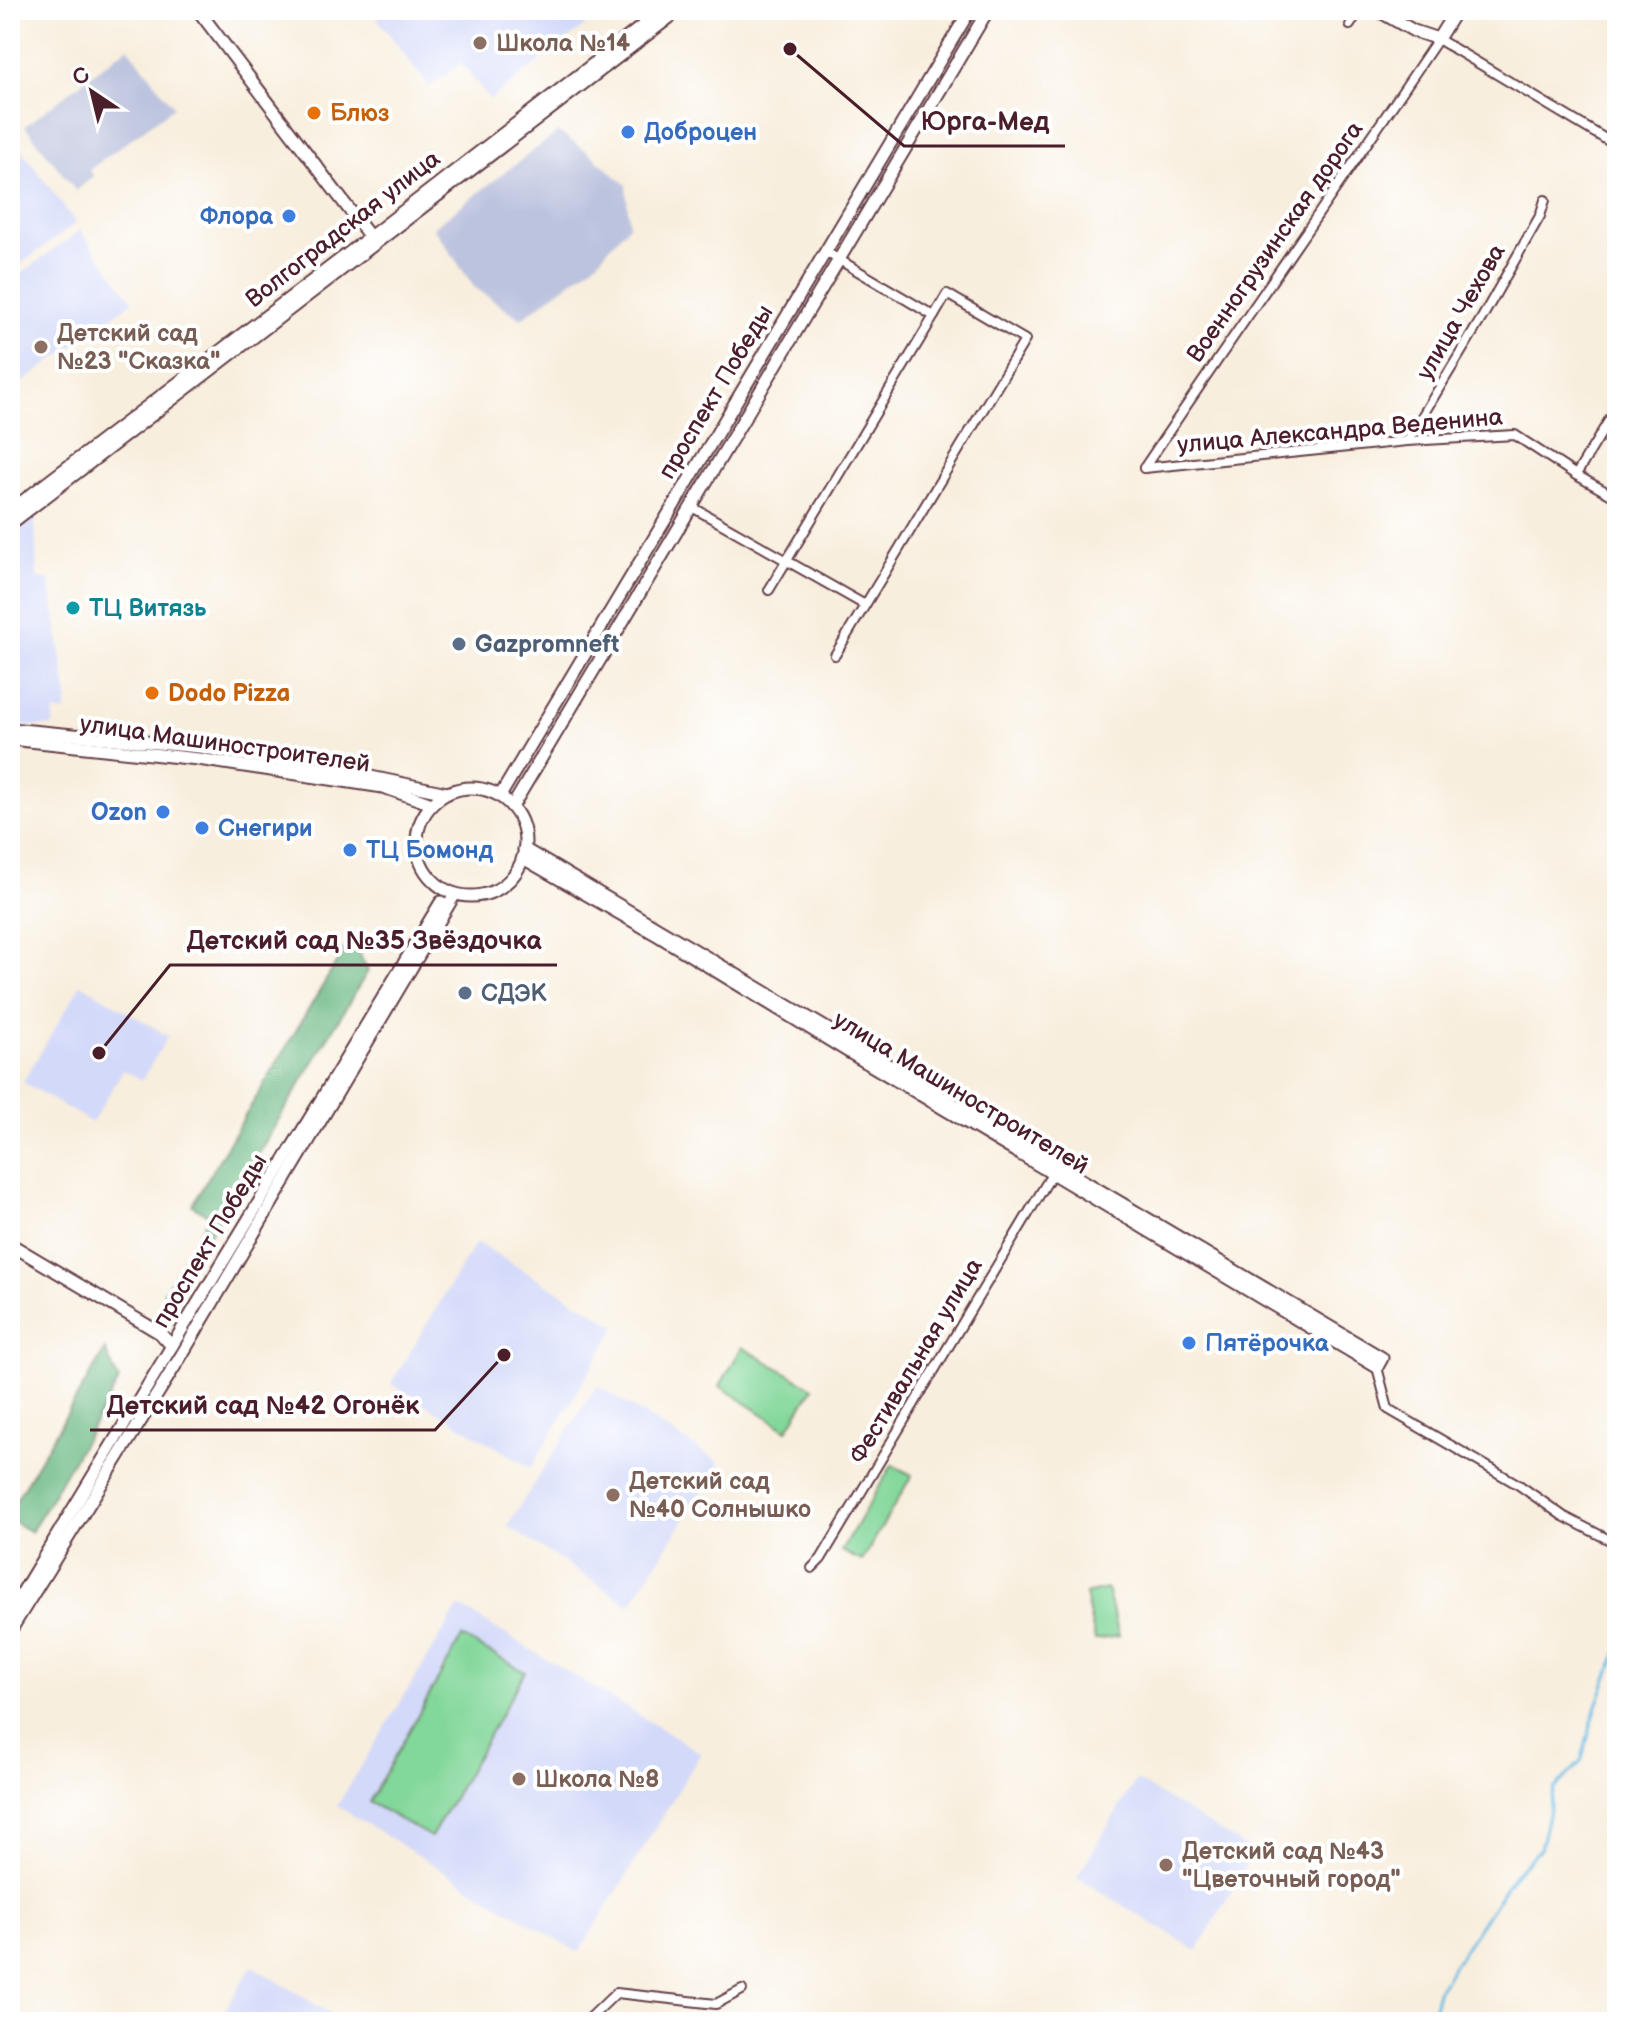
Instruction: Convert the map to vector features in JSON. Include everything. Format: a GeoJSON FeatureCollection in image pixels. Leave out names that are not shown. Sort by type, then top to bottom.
{"type":"FeatureCollection","features":[{"type":"Feature","properties":{"kind":"main road"},"geometry":{"type":"LineString","coordinates":[[198,10],[365,240]]}},
{"type":"Feature","properties":{"kind":"main road","name":"Волгоградская улица"},"geometry":{"type":"LineString","coordinates":[[10,511],[663,10]]}},
{"type":"Feature","properties":{"kind":"main road"},"geometry":{"type":"LineString","coordinates":[[10,524],[679,10]]}},
{"type":"Feature","properties":{"kind":"main road"},"geometry":{"type":"LineString","coordinates":[[512,807],[988,10]]}},
{"type":"Feature","properties":{"kind":"main road"},"geometry":{"type":"LineString","coordinates":[[1377,10],[1414,31],[1438,39],[1456,10]]}},
{"type":"Feature","properties":{"kind":"main road"},"geometry":{"type":"LineString","coordinates":[[965,12],[980,23]]}},
{"type":"Feature","properties":{"kind":"main road","name":"проспект Победы"},"geometry":{"type":"LineString","coordinates":[[500,796],[826,252],[965,12]]}},
{"type":"Feature","properties":{"kind":"main road"},"geometry":{"type":"LineString","coordinates":[[10,729],[200,747],[447,793]]}},
{"type":"Feature","properties":{"kind":"main road","name":"улица Машиностроителей"},"geometry":{"type":"LineString","coordinates":[[10,739],[198,759],[383,787],[432,804]]}},
{"type":"Feature","properties":{"kind":"main road"},"geometry":{"type":"LineString","coordinates":[[465,788],[483,789],[500,796],[521,820],[525,836],[516,872],[506,884],[478,896],[451,893],[433,882],[417,852],[416,834],[432,804],[447,793],[465,788]]}},
{"type":"Feature","properties":{"kind":"main road"},"geometry":{"type":"LineString","coordinates":[[523,853],[1382,1358],[1377,1367]]}},
{"type":"Feature","properties":{"kind":"main road","name":"улица Машиностроителей"},"geometry":{"type":"LineString","coordinates":[[523,853],[1377,1367]]}},
{"type":"Feature","properties":{"kind":"main road"},"geometry":{"type":"LineString","coordinates":[[10,1631],[181,1356],[451,893]]}},
{"type":"Feature","properties":{"kind":"main road","name":"проспект Победы"},"geometry":{"type":"LineString","coordinates":[[10,1613],[451,893]]}},
{"type":"Feature","properties":{"kind":"main road"},"geometry":{"type":"LineString","coordinates":[[10,1244],[160,1333],[172,1346]]}},
{"type":"Feature","properties":{"kind":"street"},"geometry":{"type":"LineString","coordinates":[[1350,25],[1359,10]]}},
{"type":"Feature","properties":{"kind":"street"},"geometry":{"type":"LineString","coordinates":[[1438,39],[1617,146]]}},
{"type":"Feature","properties":{"kind":"street","name":"Военногрузинская дорога"},"geometry":{"type":"LineString","coordinates":[[1144,468],[1438,39]]}},
{"type":"Feature","properties":{"kind":"street","name":"улица Чехова"},"geometry":{"type":"LineString","coordinates":[[1407,441],[1483,316],[1540,216],[1545,200]]}},
{"type":"Feature","properties":{"kind":"street"},"geometry":{"type":"LineString","coordinates":[[826,252],[934,316]]}},
{"type":"Feature","properties":{"kind":"street"},"geometry":{"type":"LineString","coordinates":[[769,590],[947,294],[1025,340],[835,655]]}},
{"type":"Feature","properties":{"kind":"street"},"geometry":{"type":"LineString","coordinates":[[1576,475],[1617,407]]}},
{"type":"Feature","properties":{"kind":"street","name":"улица Александра Веденина"},"geometry":{"type":"LineString","coordinates":[[1144,468],[1407,441],[1515,435],[1617,498]]}},
{"type":"Feature","properties":{"kind":"street"},"geometry":{"type":"LineString","coordinates":[[692,507],[865,605]]}},
{"type":"Feature","properties":{"kind":"street","name":"Фестивальная улица"},"geometry":{"type":"LineString","coordinates":[[812,1568],[821,1559],[1052,1174]]}},
{"type":"Feature","properties":{"kind":"street"},"geometry":{"type":"LineString","coordinates":[[1377,1367],[1388,1409],[1519,1485],[1563,1516],[1617,1544]]}},
{"type":"Feature","properties":{"kind":"street"},"geometry":{"type":"LineString","coordinates":[[586,2022],[616,1993],[716,2004],[742,1990]]}},
{"type":"Feature","properties":{"kind":"shaded area","name":"Школа №14"},"geometry":{"type":"Polygon","coordinates":[[[371,10],[576,10],[586,25],[490,100],[461,63],[429,87],[371,10]]]}},
{"type":"Feature","properties":{"kind":"shaded area"},"geometry":{"type":"Polygon","coordinates":[[[128,47],[174,107],[89,170],[94,176],[76,191],[25,126],[128,47]]]}},
{"type":"Feature","properties":{"kind":"shaded area"},"geometry":{"type":"Polygon","coordinates":[[[558,132],[587,151],[626,185],[629,225],[595,264],[521,319],[474,287],[433,227],[558,132]]]}},
{"type":"Feature","properties":{"kind":"shaded area"},"geometry":{"type":"Polygon","coordinates":[[[10,134],[76,223],[10,272],[10,134]]]}},
{"type":"Feature","properties":{"kind":"shaded area","name":"Детский сад №23 \"Сказка\""},"geometry":{"type":"Polygon","coordinates":[[[80,230],[133,301],[10,392],[10,282],[80,230]]]}},
{"type":"Feature","properties":{"kind":"shaded area"},"geometry":{"type":"Polygon","coordinates":[[[35,516],[37,578],[49,579],[68,698],[64,713],[54,711],[53,726],[10,726],[10,536],[35,516]]]}},
{"type":"Feature","properties":{"kind":"shaded area"},"geometry":{"type":"Polygon","coordinates":[[[81,984],[168,1036],[142,1080],[123,1070],[92,1123],[23,1082],[81,984]]]}},
{"type":"Feature","properties":{"kind":"shaded area"},"geometry":{"type":"Polygon","coordinates":[[[476,1242],[617,1326],[531,1468],[391,1384],[476,1242]]]}},
{"type":"Feature","properties":{"kind":"shaded area","name":"Детский сад №40 Солнышко"},"geometry":{"type":"Polygon","coordinates":[[[597,1385],[720,1463],[630,1605],[507,1526],[597,1385]]]}},
{"type":"Feature","properties":{"kind":"shaded area","name":"Школа №8"},"geometry":{"type":"Polygon","coordinates":[[[459,1606],[701,1753],[579,1953],[337,1806],[459,1606]]]}},
{"type":"Feature","properties":{"kind":"shaded area","name":"Детский сад №43 \"Цветочный город\""},"geometry":{"type":"Polygon","coordinates":[[[1136,1780],[1254,1852],[1197,1951],[1077,1877],[1136,1780]]]}},
{"type":"Feature","properties":{"kind":"shaded area"},"geometry":{"type":"Polygon","coordinates":[[[252,1966],[344,2022],[218,2022],[252,1966]]]}},
{"type":"Feature","properties":{"kind":"green space"},"geometry":{"type":"Polygon","coordinates":[[[347,945],[359,954],[368,971],[172,1297],[164,1292],[209,1216],[192,1205],[347,945]]]}},
{"type":"Feature","properties":{"kind":"green space"},"geometry":{"type":"Polygon","coordinates":[[[742,1347],[813,1388],[787,1430],[720,1386],[742,1347]]]}},
{"type":"Feature","properties":{"kind":"green space"},"geometry":{"type":"Polygon","coordinates":[[[105,1350],[119,1381],[31,1532],[10,1520],[10,1510],[105,1350]]]}},
{"type":"Feature","properties":{"kind":"green space"},"geometry":{"type":"Polygon","coordinates":[[[892,1465],[912,1475],[862,1561],[841,1551],[892,1465]]]}},
{"type":"Feature","properties":{"kind":"green space"},"geometry":{"type":"Polygon","coordinates":[[[1107,1589],[1119,1636],[1095,1640],[1085,1594],[1107,1589]]]}},
{"type":"Feature","properties":{"kind":"green space"},"geometry":{"type":"Polygon","coordinates":[[[462,1637],[525,1672],[431,1837],[369,1802],[462,1637]]]}},
{"type":"Feature","properties":{"kind":"waterway"},"geometry":{"type":"LineString","coordinates":[[1430,2022],[1439,1988],[1515,1873],[1540,1849],[1554,1789],[1581,1762],[1596,1708],[1617,1652]]}},
{"type":"Feature","properties":{"kind":"place","name":"Школа №14"},"geometry":{"type":"Point","coordinates":[480,43]}},
{"type":"Feature","properties":{"kind":"place","name":"Юрга-Мед"},"geometry":{"type":"Point","coordinates":[790,49]}},
{"type":"Feature","properties":{"kind":"place","name":"Блюз"},"geometry":{"type":"Point","coordinates":[314,113]}},
{"type":"Feature","properties":{"kind":"place","name":"Доброцен"},"geometry":{"type":"Point","coordinates":[628,132]}},
{"type":"Feature","properties":{"kind":"place","name":"Флора"},"geometry":{"type":"Point","coordinates":[289,216]}},
{"type":"Feature","properties":{"kind":"place","name":"Детский сад №23 \"Сказка\""},"geometry":{"type":"Point","coordinates":[41,347]}},
{"type":"Feature","properties":{"kind":"place","name":"ТЦ Витязь"},"geometry":{"type":"Point","coordinates":[73,608]}},
{"type":"Feature","properties":{"kind":"place","name":"Gazpromneft"},"geometry":{"type":"Point","coordinates":[459,644]}},
{"type":"Feature","properties":{"kind":"place","name":"Dodo Pizza"},"geometry":{"type":"Point","coordinates":[152,693]}},
{"type":"Feature","properties":{"kind":"place","name":"Ozon"},"geometry":{"type":"Point","coordinates":[163,812]}},
{"type":"Feature","properties":{"kind":"place","name":"Снегири"},"geometry":{"type":"Point","coordinates":[202,828]}},
{"type":"Feature","properties":{"kind":"place","name":"ТЦ Бомонд"},"geometry":{"type":"Point","coordinates":[350,850]}},
{"type":"Feature","properties":{"kind":"place","name":"СДЭК"},"geometry":{"type":"Point","coordinates":[465,993]}},
{"type":"Feature","properties":{"kind":"place","name":"Детский сад №35 Звёздочка"},"geometry":{"type":"Point","coordinates":[99,1053]}},
{"type":"Feature","properties":{"kind":"place","name":"Пятёрочка"},"geometry":{"type":"Point","coordinates":[1189,1343]}},
{"type":"Feature","properties":{"kind":"place","name":"Детский сад №42 Огонёк"},"geometry":{"type":"Point","coordinates":[504,1355]}},
{"type":"Feature","properties":{"kind":"place","name":"Детский сад №40 Солнышко"},"geometry":{"type":"Point","coordinates":[613,1495]}},
{"type":"Feature","properties":{"kind":"place","name":"Школа №8"},"geometry":{"type":"Point","coordinates":[519,1779]}},
{"type":"Feature","properties":{"kind":"place","name":"Детский сад №43 \"Цветочный город\""},"geometry":{"type":"Point","coordinates":[1166,1865]}}]}
